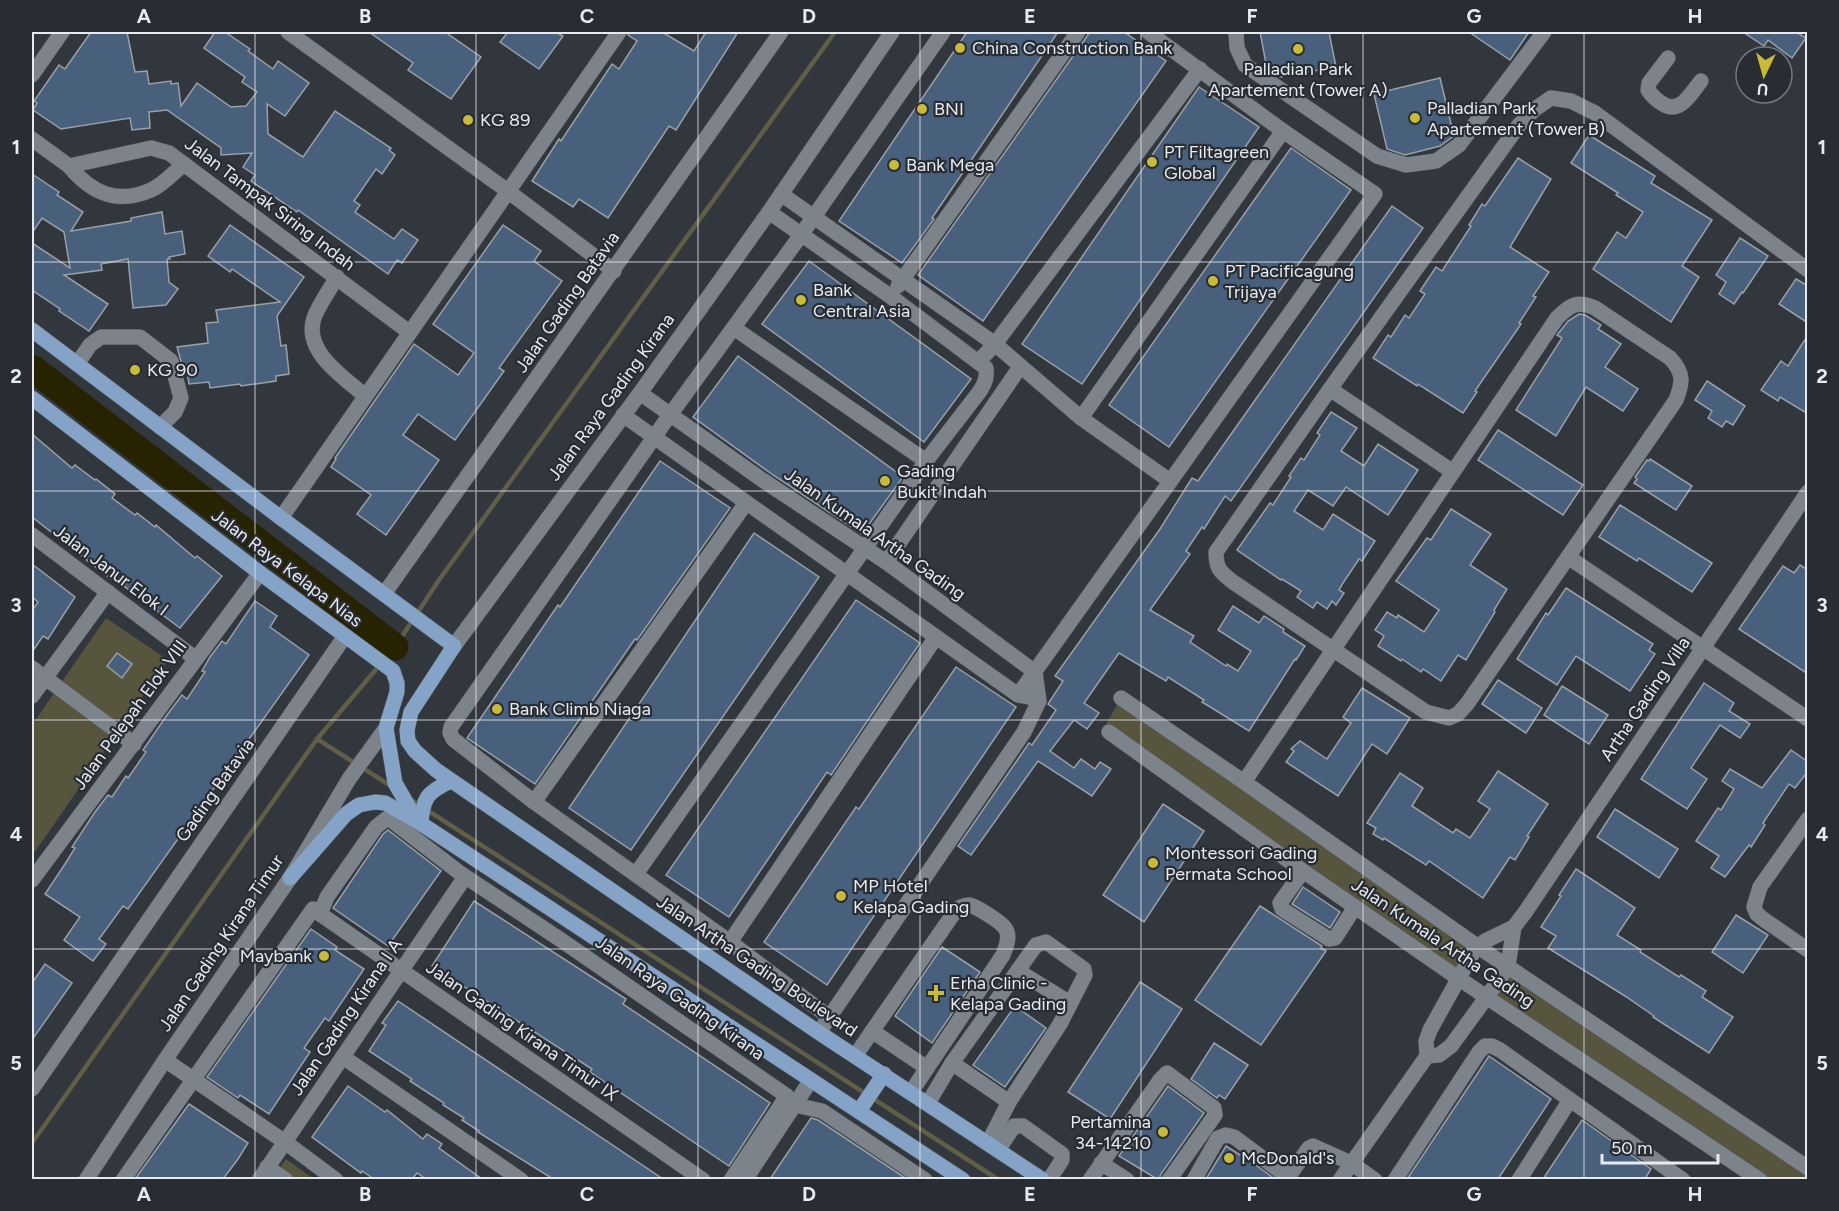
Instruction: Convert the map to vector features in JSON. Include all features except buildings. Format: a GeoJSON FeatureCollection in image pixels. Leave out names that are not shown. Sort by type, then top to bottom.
{"type":"FeatureCollection","features":[{"type":"Feature","properties":{"kind":"main road","name":"Jalan Raya Kelapa Nias"},"geometry":{"type":"LineString","coordinates":[[32,330],[454,646]]}},
{"type":"Feature","properties":{"kind":"main road","name":"Jalan Raya Kelapa Nias"},"geometry":{"type":"LineString","coordinates":[[32,398],[260,573],[393,671],[397,692],[386,728],[395,783],[414,811]]}},
{"type":"Feature","properties":{"kind":"main road","name":"Jalan Raya Gading Kirana"},"geometry":{"type":"LineString","coordinates":[[447,783],[415,751],[408,741],[407,730],[411,712],[454,646]]}},
{"type":"Feature","properties":{"kind":"main road"},"geometry":{"type":"LineString","coordinates":[[414,811],[431,792],[447,783]]}},
{"type":"Feature","properties":{"kind":"main road","name":"Jalan Artha Gading Boulevard"},"geometry":{"type":"LineString","coordinates":[[447,783],[855,1056],[881,1079],[911,1092],[1043,1179]]}},
{"type":"Feature","properties":{"kind":"main road"},"geometry":{"type":"LineString","coordinates":[[290,878],[346,814],[359,805],[385,803],[414,811],[477,860],[811,1080],[862,1107],[963,1179]]}},
{"type":"Feature","properties":{"kind":"main road"},"geometry":{"type":"LineString","coordinates":[[862,1107],[881,1079]]}},
{"type":"Feature","properties":{"kind":"street"},"geometry":{"type":"LineString","coordinates":[[32,75],[62,32]]}},
{"type":"Feature","properties":{"kind":"street"},"geometry":{"type":"LineString","coordinates":[[288,32],[614,271]]}},
{"type":"Feature","properties":{"kind":"street"},"geometry":{"type":"LineString","coordinates":[[281,518],[619,32]]}},
{"type":"Feature","properties":{"kind":"street","name":"Jalan Gading Batavia"},"geometry":{"type":"LineString","coordinates":[[388,596],[781,32]]}},
{"type":"Feature","properties":{"kind":"street","name":"Jalan Raya Gading Kirana"},"geometry":{"type":"LineString","coordinates":[[454,646],[640,393],[769,212],[892,32]]}},
{"type":"Feature","properties":{"kind":"street"},"geometry":{"type":"LineString","coordinates":[[829,1017],[730,942],[534,802],[453,739],[450,733],[451,727],[670,415],[801,235],[943,32]]}},
{"type":"Feature","properties":{"kind":"street"},"geometry":{"type":"LineString","coordinates":[[890,296],[1078,32]]}},
{"type":"Feature","properties":{"kind":"street"},"geometry":{"type":"LineString","coordinates":[[1018,695],[1375,194],[1283,131],[1148,32]]}},
{"type":"Feature","properties":{"kind":"street"},"geometry":{"type":"LineString","coordinates":[[1236,32],[1237,48],[1245,65],[1377,156],[1406,165],[1436,160],[1458,145],[1544,32]]}},
{"type":"Feature","properties":{"kind":"street"},"geometry":{"type":"LineString","coordinates":[[1668,58],[1649,83],[1648,90],[1652,97],[1666,106],[1675,108],[1682,105],[1701,81]]}},
{"type":"Feature","properties":{"kind":"street"},"geometry":{"type":"LineString","coordinates":[[978,362],[995,344],[1200,69]]}},
{"type":"Feature","properties":{"kind":"street"},"geometry":{"type":"LineString","coordinates":[[1244,782],[1333,649],[1557,318],[1574,304],[1586,304],[1670,358],[1678,366],[1682,377],[1676,400],[1467,704],[1458,714],[1449,718],[1425,712],[1333,649],[1233,582],[1220,571],[1216,563],[1216,552],[1330,389],[1519,125],[1535,109],[1551,98],[1571,101],[1595,113],[1808,270]]}},
{"type":"Feature","properties":{"kind":"street"},"geometry":{"type":"LineString","coordinates":[[1081,418],[1283,131]]}},
{"type":"Feature","properties":{"kind":"street"},"geometry":{"type":"LineString","coordinates":[[32,139],[69,166],[84,183],[98,192],[122,196],[153,189],[184,164]]}},
{"type":"Feature","properties":{"kind":"street","name":"Jalan Tampak Siring Indah"},"geometry":{"type":"LineString","coordinates":[[69,166],[151,148],[169,153],[410,332]]}},
{"type":"Feature","properties":{"kind":"street"},"geometry":{"type":"LineString","coordinates":[[781,194],[995,344],[1081,418],[1170,481]]}},
{"type":"Feature","properties":{"kind":"street"},"geometry":{"type":"LineString","coordinates":[[636,874],[863,549],[985,384],[987,376],[986,368],[890,296],[769,212]]}},
{"type":"Feature","properties":{"kind":"street"},"geometry":{"type":"LineString","coordinates":[[337,277],[314,318],[312,333],[316,347],[328,363],[365,396]]}},
{"type":"Feature","properties":{"kind":"street"},"geometry":{"type":"LineString","coordinates":[[734,328],[926,461]]}},
{"type":"Feature","properties":{"kind":"street"},"geometry":{"type":"LineString","coordinates":[[77,364],[90,345],[101,338],[140,337],[171,361],[181,398],[175,412],[160,427]]}},
{"type":"Feature","properties":{"kind":"street"},"geometry":{"type":"LineString","coordinates":[[885,562],[1020,367]]}},
{"type":"Feature","properties":{"kind":"street"},"geometry":{"type":"LineString","coordinates":[[1330,389],[1453,472]]}},
{"type":"Feature","properties":{"kind":"street","name":"Jalan Kumala Artha Gading"},"geometry":{"type":"LineString","coordinates":[[640,393],[761,479],[885,562],[1035,672]]}},
{"type":"Feature","properties":{"kind":"street"},"geometry":{"type":"LineString","coordinates":[[623,415],[1018,695],[1039,701]]}},
{"type":"Feature","properties":{"kind":"street","name":"Artha Gading Villa"},"geometry":{"type":"LineString","coordinates":[[1477,946],[1514,927],[1526,911],[1808,492]]}},
{"type":"Feature","properties":{"kind":"street"},"geometry":{"type":"LineString","coordinates":[[534,802],[746,503]]}},
{"type":"Feature","properties":{"kind":"street","name":"Jalan Janur Elok I"},"geometry":{"type":"LineString","coordinates":[[32,535],[196,659]]}},
{"type":"Feature","properties":{"kind":"street"},"geometry":{"type":"LineString","coordinates":[[1568,557],[1808,719]]}},
{"type":"Feature","properties":{"kind":"street","name":"Jalan Pelepah Elok VIII"},"geometry":{"type":"LineString","coordinates":[[32,880],[260,573]]}},
{"type":"Feature","properties":{"kind":"street"},"geometry":{"type":"LineString","coordinates":[[32,696],[108,592]]}},
{"type":"Feature","properties":{"kind":"street"},"geometry":{"type":"LineString","coordinates":[[730,942],[936,637]]}},
{"type":"Feature","properties":{"kind":"street","name":"Gading Batavia"},"geometry":{"type":"LineString","coordinates":[[32,1089],[117,965],[349,639]]}},
{"type":"Feature","properties":{"kind":"street"},"geometry":{"type":"LineString","coordinates":[[32,668],[134,744]]}},
{"type":"Feature","properties":{"kind":"street"},"geometry":{"type":"LineString","coordinates":[[818,1032],[1024,732],[1039,701],[1035,672]]}},
{"type":"Feature","properties":{"kind":"street"},"geometry":{"type":"LineString","coordinates":[[1121,698],[1477,946],[1808,1168]]}},
{"type":"Feature","properties":{"kind":"street","name":"Jalan Gading Kirana Timur"},"geometry":{"type":"LineString","coordinates":[[86,1179],[290,878],[349,779],[386,728]]}},
{"type":"Feature","properties":{"kind":"street","name":"Jalan Kumala Artha Gading"},"geometry":{"type":"LineString","coordinates":[[1109,732],[1458,978],[1760,1179]]}},
{"type":"Feature","properties":{"kind":"street"},"geometry":{"type":"LineString","coordinates":[[123,1179],[192,1080],[378,825],[386,819],[394,822],[465,877]]}},
{"type":"Feature","properties":{"kind":"street"},"geometry":{"type":"LineString","coordinates":[[1808,819],[1760,887],[1754,907],[1763,919],[1808,950]]}},
{"type":"Feature","properties":{"kind":"street","name":"Jalan Gading Kirana I A"},"geometry":{"type":"LineString","coordinates":[[263,1173],[465,877],[477,873],[477,860]]}},
{"type":"Feature","properties":{"kind":"street"},"geometry":{"type":"LineString","coordinates":[[1304,871],[1280,903],[1282,909],[1329,939],[1335,938],[1355,907]]}},
{"type":"Feature","properties":{"kind":"street","name":"Jalan Raya Gading Kirana"},"geometry":{"type":"LineString","coordinates":[[465,877],[561,940],[787,1096],[731,1179]]}},
{"type":"Feature","properties":{"kind":"street"},"geometry":{"type":"LineString","coordinates":[[855,1056],[960,906],[969,905],[997,921],[1005,928],[1008,938],[1003,956],[911,1092]]}},
{"type":"Feature","properties":{"kind":"street","name":"Jalan Gading Kirana Timur IX"},"geometry":{"type":"LineString","coordinates":[[316,911],[703,1179]]}},
{"type":"Feature","properties":{"kind":"street","name":"Artha Gading Villa"},"geometry":{"type":"LineString","coordinates":[[1508,966],[1514,927]]}},
{"type":"Feature","properties":{"kind":"street"},"geometry":{"type":"LineString","coordinates":[[928,1103],[952,1063],[1036,945],[1046,942],[1084,969],[1084,975],[1060,1024],[1009,1102],[993,1146]]}},
{"type":"Feature","properties":{"kind":"street"},"geometry":{"type":"LineString","coordinates":[[1340,1179],[1427,1056],[1426,1041],[1430,1030],[1477,946]]}},
{"type":"Feature","properties":{"kind":"street"},"geometry":{"type":"LineString","coordinates":[[1427,1056],[1439,1055],[1451,1046],[1508,966]]}},
{"type":"Feature","properties":{"kind":"street"},"geometry":{"type":"LineString","coordinates":[[1018,970],[1070,1003]]}},
{"type":"Feature","properties":{"kind":"street"},"geometry":{"type":"LineString","coordinates":[[872,1031],[927,1068]]}},
{"type":"Feature","properties":{"kind":"street"},"geometry":{"type":"LineString","coordinates":[[1395,1179],[1485,1046],[1492,1046],[1500,1050],[1673,1177]]}},
{"type":"Feature","properties":{"kind":"street"},"geometry":{"type":"LineString","coordinates":[[343,1057],[521,1179]]}},
{"type":"Feature","properties":{"kind":"street"},"geometry":{"type":"LineString","coordinates":[[165,1060],[336,1179]]}},
{"type":"Feature","properties":{"kind":"street"},"geometry":{"type":"LineString","coordinates":[[952,1063],[1009,1102]]}},
{"type":"Feature","properties":{"kind":"street"},"geometry":{"type":"LineString","coordinates":[[1090,1179],[1167,1073],[1216,1111],[1169,1179]]}},
{"type":"Feature","properties":{"kind":"street"},"geometry":{"type":"LineString","coordinates":[[745,1179],[811,1080]]}},
{"type":"Feature","properties":{"kind":"street"},"geometry":{"type":"LineString","coordinates":[[1519,1179],[1570,1100]]}},
{"type":"Feature","properties":{"kind":"street"},"geometry":{"type":"LineString","coordinates":[[795,1105],[822,1111],[925,1179]]}},
{"type":"Feature","properties":{"kind":"street"},"geometry":{"type":"LineString","coordinates":[[993,1146],[1014,1126],[1023,1126],[1062,1154],[1062,1160],[1049,1179]]}},
{"type":"Feature","properties":{"kind":"street"},"geometry":{"type":"LineString","coordinates":[[1194,1179],[1218,1138],[1226,1135],[1234,1137],[1289,1178],[1309,1148],[1313,1146],[1351,1163],[1375,1179]]}},
{"type":"Feature","properties":{"kind":"street"},"geometry":{"type":"LineString","coordinates":[[1101,1163],[1127,1179]]}},
{"type":"Feature","properties":{"kind":"street"},"geometry":{"type":"LineString","coordinates":[[263,1173],[286,1179]]}},
{"type":"Feature","properties":{"kind":"shaded area"},"geometry":{"type":"Polygon","coordinates":[[[106,618],[168,660],[32,856],[32,725],[106,618]]]}},
{"type":"Feature","properties":{"kind":"shaded area"},"geometry":{"type":"Polygon","coordinates":[[[1121,698],[1477,946],[1458,978],[1101,733],[1121,698]]]}},
{"type":"Feature","properties":{"kind":"shaded area"},"geometry":{"type":"Polygon","coordinates":[[[1508,963],[1807,1167],[1807,1179],[1758,1179],[1487,996],[1508,963]]]}},
{"type":"Feature","properties":{"kind":"shaded area"},"geometry":{"type":"Polygon","coordinates":[[[286,1159],[314,1179],[271,1180],[286,1159]]]}},
{"type":"Feature","properties":{"kind":"waterway"},"geometry":{"type":"LineString","coordinates":[[32,1143],[317,739],[395,647],[439,580],[835,32]]}},
{"type":"Feature","properties":{"kind":"waterway"},"geometry":{"type":"LineString","coordinates":[[32,368],[395,647]]}},
{"type":"Feature","properties":{"kind":"waterway"},"geometry":{"type":"LineString","coordinates":[[317,739],[391,786]]}},
{"type":"Feature","properties":{"kind":"waterway"},"geometry":{"type":"LineString","coordinates":[[410,799],[999,1180]]}},
{"type":"Feature","properties":{"kind":"place","name":"China Construction Bank"},"geometry":{"type":"Point","coordinates":[960,48]}},
{"type":"Feature","properties":{"kind":"place","name":"Palladian Park Apartement (Tower A)"},"geometry":{"type":"Point","coordinates":[1298,49]}},
{"type":"Feature","properties":{"kind":"place","name":"BNI"},"geometry":{"type":"Point","coordinates":[922,109]}},
{"type":"Feature","properties":{"kind":"place","name":"Palladian Park Apartement (Tower B)"},"geometry":{"type":"Point","coordinates":[1415,118]}},
{"type":"Feature","properties":{"kind":"place","name":"KG 89"},"geometry":{"type":"Point","coordinates":[468,120]}},
{"type":"Feature","properties":{"kind":"place","name":"PT Filtagreen Global"},"geometry":{"type":"Point","coordinates":[1152,162]}},
{"type":"Feature","properties":{"kind":"place","name":"Bank Mega"},"geometry":{"type":"Point","coordinates":[894,165]}},
{"type":"Feature","properties":{"kind":"place","name":"PT Pacificagung Trijaya"},"geometry":{"type":"Point","coordinates":[1213,281]}},
{"type":"Feature","properties":{"kind":"place","name":"Bank Central Asia"},"geometry":{"type":"Point","coordinates":[801,300]}},
{"type":"Feature","properties":{"kind":"place","name":"KG 90"},"geometry":{"type":"Point","coordinates":[135,370]}},
{"type":"Feature","properties":{"kind":"place","name":"Gading Bukit Indah"},"geometry":{"type":"Point","coordinates":[885,481]}},
{"type":"Feature","properties":{"kind":"place","name":"Bank Climb Niaga"},"geometry":{"type":"Point","coordinates":[497,709]}},
{"type":"Feature","properties":{"kind":"place","name":"Montessori Gading Permata School"},"geometry":{"type":"Point","coordinates":[1153,863]}},
{"type":"Feature","properties":{"kind":"place","name":"MP Hotel Kelapa Gading"},"geometry":{"type":"Point","coordinates":[841,896]}},
{"type":"Feature","properties":{"kind":"place","name":"Maybank"},"geometry":{"type":"Point","coordinates":[324,956]}},
{"type":"Feature","properties":{"kind":"place","name":"Erha Clinic - Kelapa Gading"},"geometry":{"type":"Point","coordinates":[936,993]}},
{"type":"Feature","properties":{"kind":"place","name":"Pertamina 34-14210"},"geometry":{"type":"Point","coordinates":[1163,1132]}},
{"type":"Feature","properties":{"kind":"place","name":"McDonald's"},"geometry":{"type":"Point","coordinates":[1229,1158]}}]}
